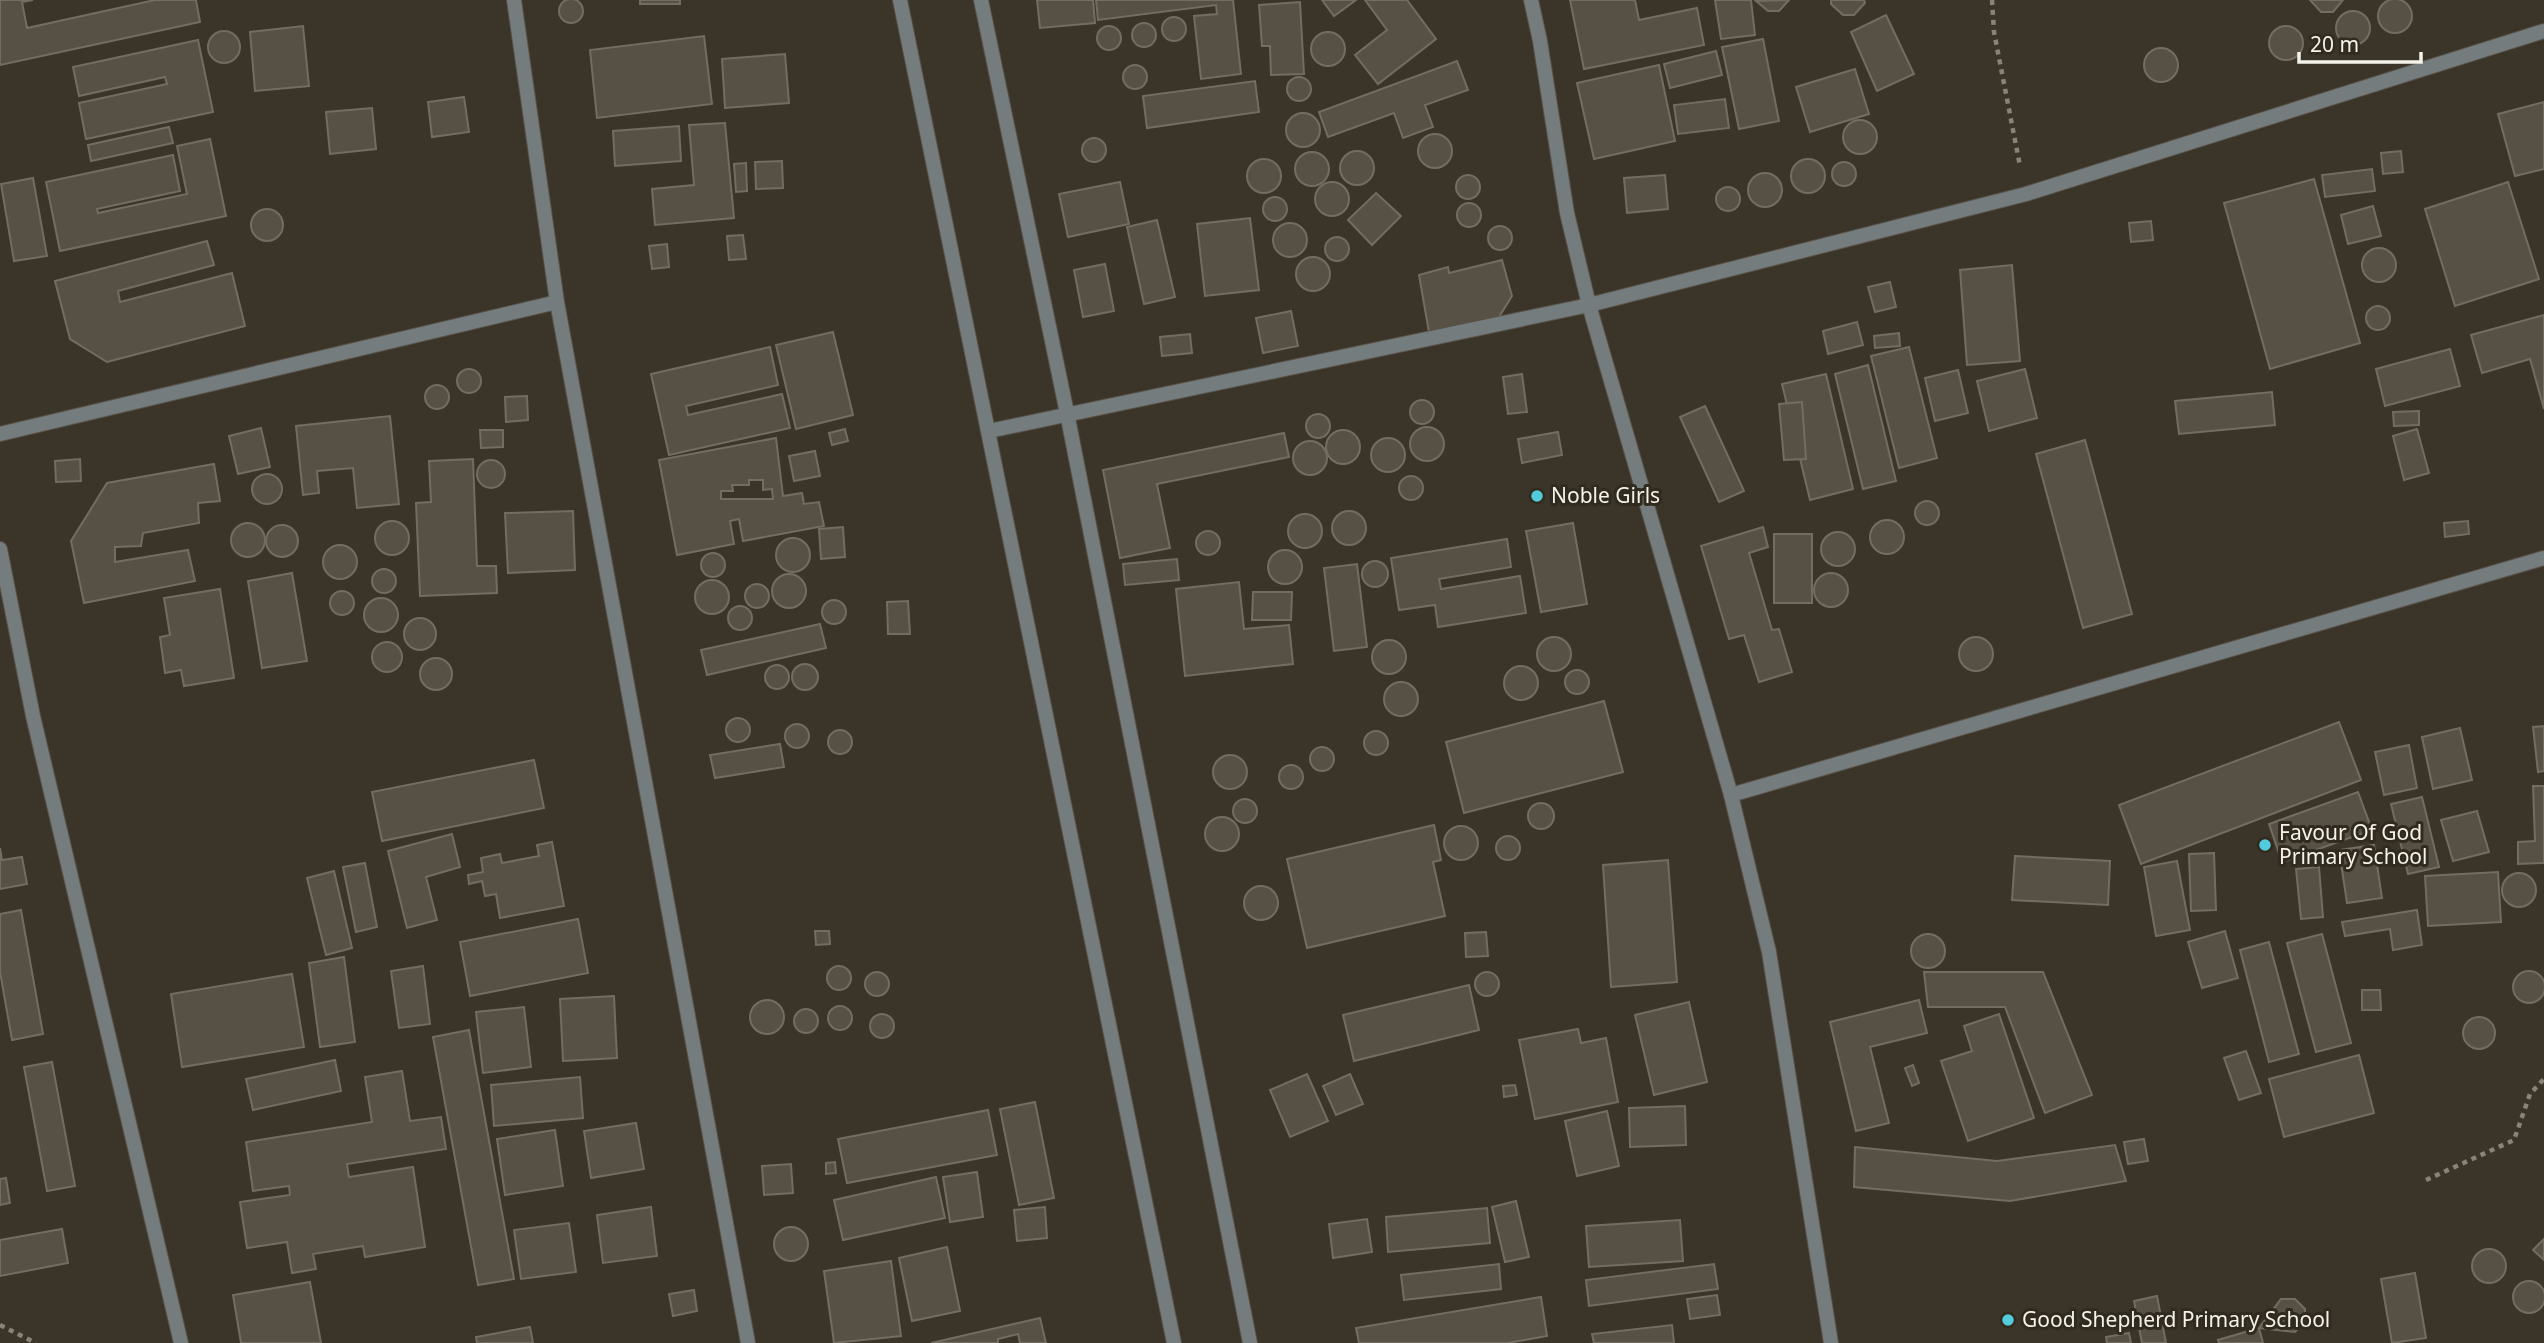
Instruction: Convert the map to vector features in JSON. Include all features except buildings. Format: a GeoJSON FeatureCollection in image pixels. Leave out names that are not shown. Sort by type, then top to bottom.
{"type":"FeatureCollection","features":[{"type":"Feature","properties":{"kind":"street"},"geometry":{"type":"LineString","coordinates":[[514,0],[557,302],[748,1343]]}},
{"type":"Feature","properties":{"kind":"street"},"geometry":{"type":"LineString","coordinates":[[900,0],[1174,1343]]}},
{"type":"Feature","properties":{"kind":"street"},"geometry":{"type":"LineString","coordinates":[[981,0],[1067,413],[1250,1343]]}},
{"type":"Feature","properties":{"kind":"street"},"geometry":{"type":"LineString","coordinates":[[1531,0],[1541,41],[1567,213],[1589,305],[1731,795],[1769,952],[1831,1343]]}},
{"type":"Feature","properties":{"kind":"street"},"geometry":{"type":"LineString","coordinates":[[989,431],[1589,305],[2026,194],[2544,31]]}},
{"type":"Feature","properties":{"kind":"street"},"geometry":{"type":"LineString","coordinates":[[0,434],[557,302]]}},
{"type":"Feature","properties":{"kind":"street"},"geometry":{"type":"LineString","coordinates":[[0,549],[33,716],[181,1343]]}},
{"type":"Feature","properties":{"kind":"street"},"geometry":{"type":"LineString","coordinates":[[1731,795],[2544,558]]}},
{"type":"Feature","properties":{"kind":"path"},"geometry":{"type":"LineString","coordinates":[[1992,0],[1994,32],[2026,194]]}},
{"type":"Feature","properties":{"kind":"path"},"geometry":{"type":"LineString","coordinates":[[2426,1180],[2514,1140],[2530,1094],[2544,1079]]}},
{"type":"Feature","properties":{"kind":"path"},"geometry":{"type":"LineString","coordinates":[[0,1325],[36,1343]]}},
{"type":"Feature","properties":{"kind":"place","name":"Noble Girls"},"geometry":{"type":"Point","coordinates":[1537,496]}},
{"type":"Feature","properties":{"kind":"place","name":"Favour Of God Primary School"},"geometry":{"type":"Point","coordinates":[2265,845]}},
{"type":"Feature","properties":{"kind":"place","name":"Good Shepherd Primary School"},"geometry":{"type":"Point","coordinates":[2008,1320]}}]}
